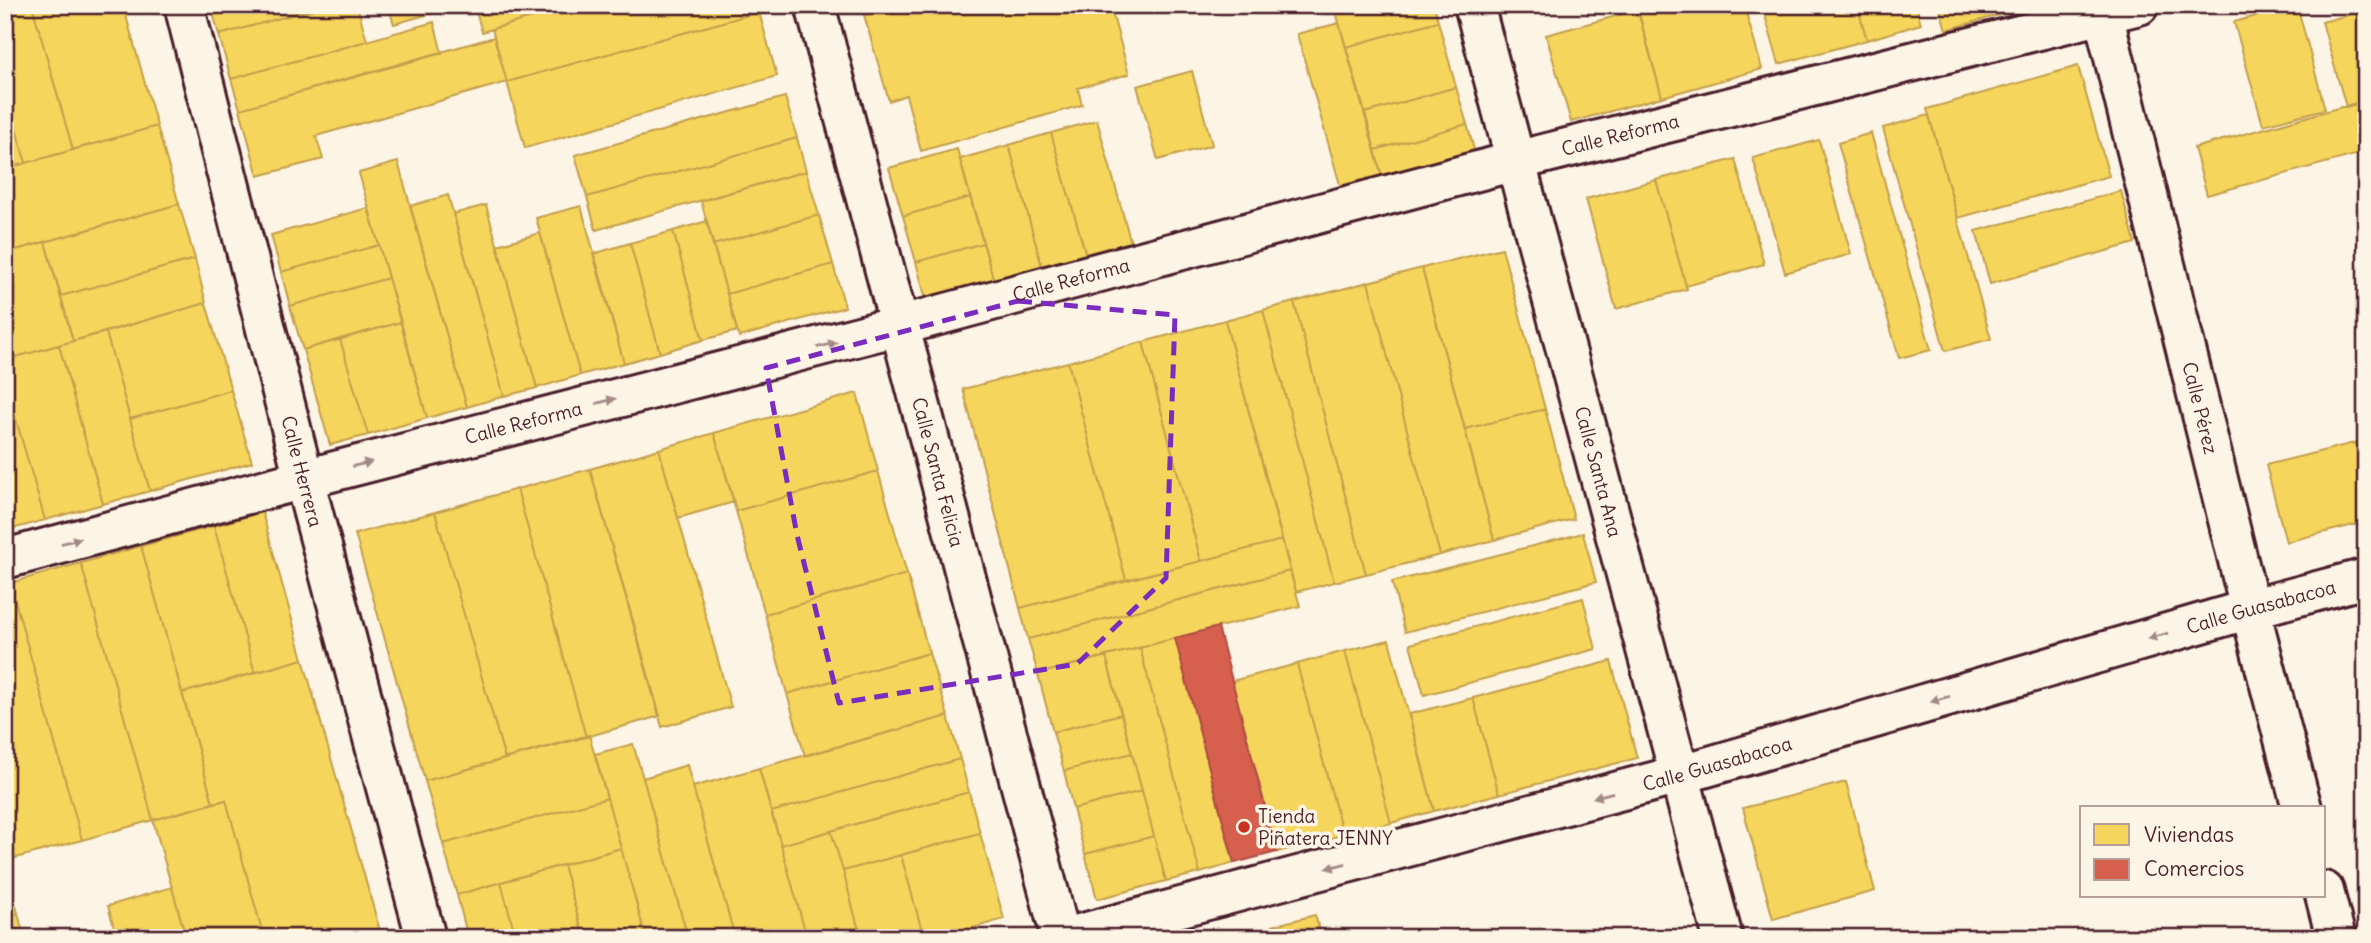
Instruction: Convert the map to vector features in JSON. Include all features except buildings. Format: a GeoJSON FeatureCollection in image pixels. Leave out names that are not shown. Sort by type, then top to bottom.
{"type":"FeatureCollection","features":[{"type":"Feature","properties":{"kind":"street","name":"Calle Herrera"},"geometry":{"type":"LineString","coordinates":[[184,5],[304,479],[426,938]]}},
{"type":"Feature","properties":{"kind":"street","name":"Calle Santa Felicia"},"geometry":{"type":"LineString","coordinates":[[815,5],[1062,938]]}},
{"type":"Feature","properties":{"kind":"street","name":"Calle Santa Ana"},"geometry":{"type":"LineString","coordinates":[[1474,5],[1723,938]]}},
{"type":"Feature","properties":{"kind":"street","name":"Calle Reforma"},"geometry":{"type":"LineString","coordinates":[[5,559],[898,326],[1516,161],[2114,8]]}},
{"type":"Feature","properties":{"kind":"street","name":"Calle Pérez"},"geometry":{"type":"LineString","coordinates":[[2114,8],[2250,609],[2301,806]]}},
{"type":"Feature","properties":{"kind":"street","name":"Calle Guasabacoa"},"geometry":{"type":"LineString","coordinates":[[1062,938],[1679,775],[2250,609],[2366,578]]}},
{"type":"Feature","properties":{"kind":"street"},"geometry":{"type":"LineString","coordinates":[[2326,898],[2336,938]]}},
{"type":"Feature","properties":{"kind":"highlighted area"},"geometry":{"type":"Polygon","coordinates":[[[1018,301],[1175,315],[1166,578],[1077,664],[839,703],[797,535],[766,368],[1018,301]]]}},
{"type":"Feature","properties":{"kind":"place","name":"Tienda Piñatera JENNY"},"geometry":{"type":"Point","coordinates":[1244,827]}}]}
